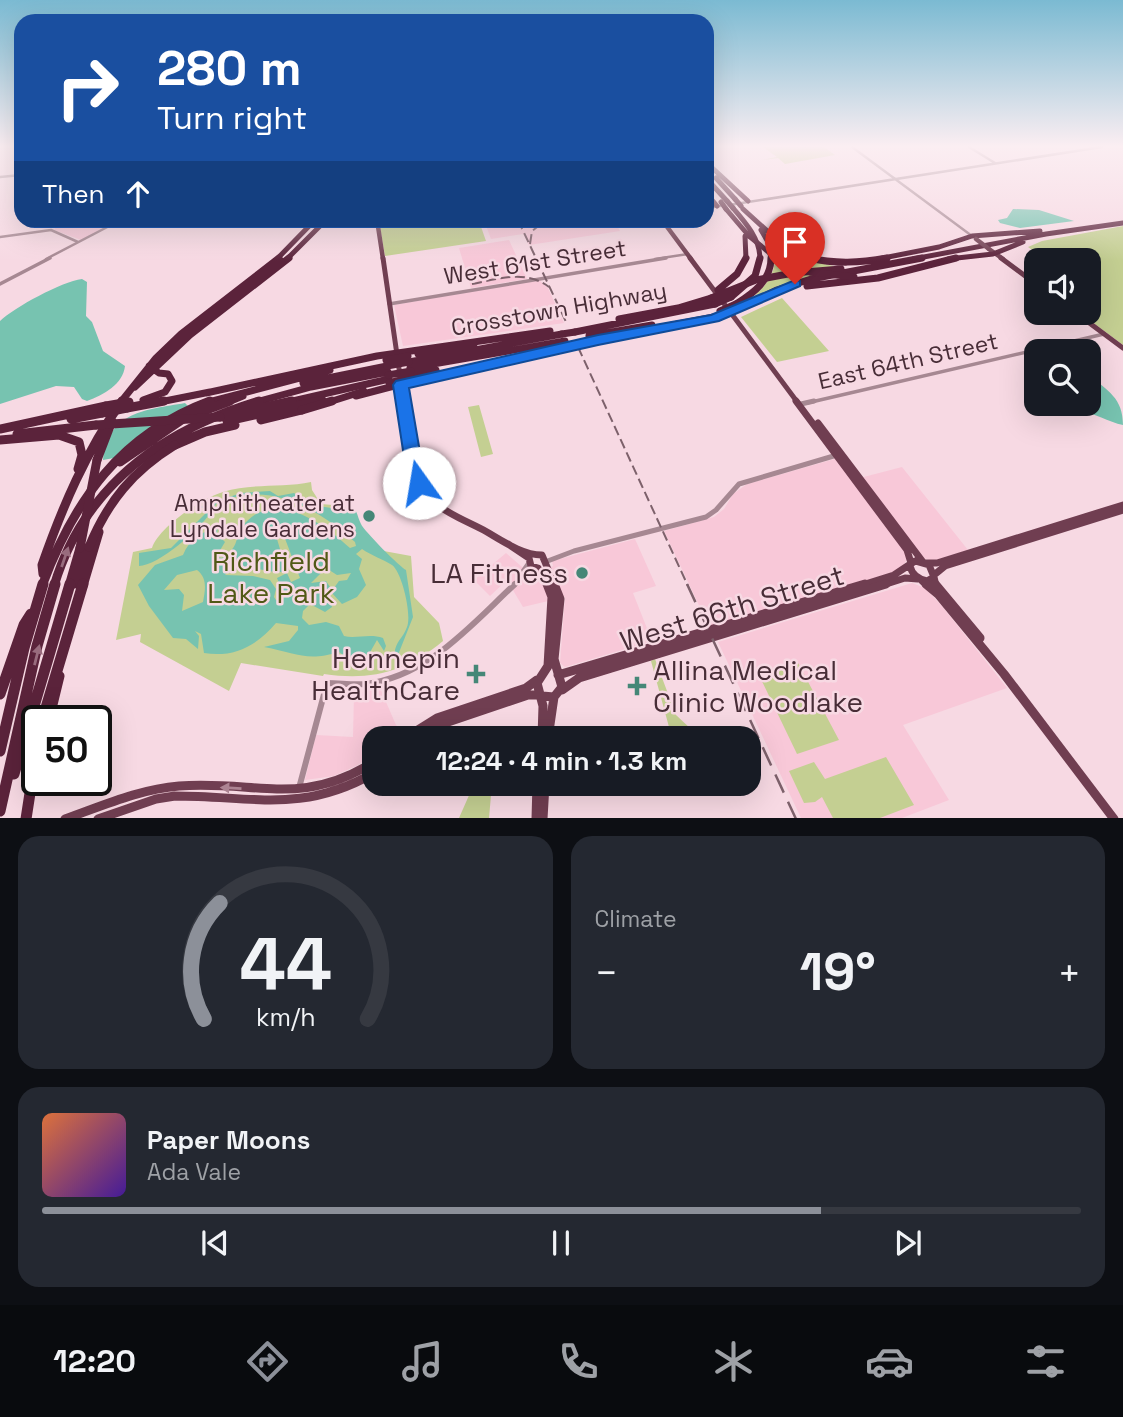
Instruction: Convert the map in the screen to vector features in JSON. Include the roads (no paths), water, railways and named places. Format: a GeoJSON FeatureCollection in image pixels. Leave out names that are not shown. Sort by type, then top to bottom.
{"type":"FeatureCollection","features":[{"type":"Feature","properties":{"kind":"highway"},"geometry":{"type":"LineString","coordinates":[[723,185],[767,239],[771,249],[772,264],[764,282],[737,309]]}},
{"type":"Feature","properties":{"kind":"highway"},"geometry":{"type":"LineString","coordinates":[[729,185],[748,201]]}},
{"type":"Feature","properties":{"kind":"highway"},"geometry":{"type":"LineString","coordinates":[[714,190],[722,203]]}},
{"type":"Feature","properties":{"kind":"highway"},"geometry":{"type":"LineString","coordinates":[[714,194],[722,203]]}},
{"type":"Feature","properties":{"kind":"highway"},"geometry":{"type":"LineString","coordinates":[[0,438],[96,425],[179,425],[372,393],[565,340],[717,303],[731,297],[753,279],[762,251],[754,233],[730,208],[714,198]]}},
{"type":"Feature","properties":{"kind":"highway"},"geometry":{"type":"LineString","coordinates":[[730,208],[747,236],[768,255],[789,266],[818,274],[854,277],[876,276],[992,251],[1046,234]]}},
{"type":"Feature","properties":{"kind":"highway"},"geometry":{"type":"LineString","coordinates":[[742,208],[786,248],[828,264],[860,266]]}},
{"type":"Feature","properties":{"kind":"highway","name":"Crosstown Highway"},"geometry":{"type":"LineString","coordinates":[[737,309],[803,281],[1046,234],[1123,222]]}},
{"type":"Feature","properties":{"kind":"highway","name":"Crosstown Highway"},"geometry":{"type":"LineString","coordinates":[[577,337],[598,340],[717,303],[756,280],[860,266],[1064,229],[1123,222]]}},
{"type":"Feature","properties":{"kind":"highway"},"geometry":{"type":"LineString","coordinates":[[5,793],[15,773],[84,548],[97,460],[114,417],[141,381],[194,324],[282,255],[307,228]]}},
{"type":"Feature","properties":{"kind":"highway"},"geometry":{"type":"LineString","coordinates":[[65,506],[103,426],[131,384],[289,258],[318,228]]}},
{"type":"Feature","properties":{"kind":"highway"},"geometry":{"type":"LineString","coordinates":[[807,258],[832,263],[861,262],[939,247],[974,237],[1064,229]]}},
{"type":"Feature","properties":{"kind":"highway"},"geometry":{"type":"LineString","coordinates":[[717,303],[730,282],[744,267],[748,251],[747,236]]}},
{"type":"Feature","properties":{"kind":"highway"},"geometry":{"type":"LineString","coordinates":[[854,277],[962,250]]}},
{"type":"Feature","properties":{"kind":"highway"},"geometry":{"type":"LineString","coordinates":[[717,303],[737,309],[794,289],[878,278],[927,264]]}},
{"type":"Feature","properties":{"kind":"highway","name":"Crosstown Highway"},"geometry":{"type":"LineString","coordinates":[[577,337],[666,310],[717,303]]}},
{"type":"Feature","properties":{"kind":"highway"},"geometry":{"type":"LineString","coordinates":[[206,393],[272,376],[490,336],[550,331]]}},
{"type":"Feature","properties":{"kind":"highway","name":"Crosstown Highway"},"geometry":{"type":"LineString","coordinates":[[410,368],[550,331],[565,340]]}},
{"type":"Feature","properties":{"kind":"highway"},"geometry":{"type":"LineString","coordinates":[[223,419],[388,373],[577,337]]}},
{"type":"Feature","properties":{"kind":"highway"},"geometry":{"type":"LineString","coordinates":[[0,811],[51,601],[68,547],[83,522],[116,480],[147,453],[197,422],[262,398],[565,340]]}},
{"type":"Feature","properties":{"kind":"highway","name":"Crosstown Highway"},"geometry":{"type":"LineString","coordinates":[[410,368],[444,368],[565,340]]}},
{"type":"Feature","properties":{"kind":"highway"},"geometry":{"type":"LineString","coordinates":[[128,405],[153,397],[169,388],[173,381],[171,376],[154,368]]}},
{"type":"Feature","properties":{"kind":"highway"},"geometry":{"type":"LineString","coordinates":[[0,430],[330,370],[388,373]]}},
{"type":"Feature","properties":{"kind":"highway"},"geometry":{"type":"LineString","coordinates":[[0,751],[43,577],[69,517],[115,460],[134,443],[178,414],[223,396],[330,370]]}},
{"type":"Feature","properties":{"kind":"highway"},"geometry":{"type":"LineString","coordinates":[[84,548],[123,482],[137,469],[175,445],[215,429],[302,410],[364,391],[388,373]]}},
{"type":"Feature","properties":{"kind":"highway"},"geometry":{"type":"LineString","coordinates":[[97,483],[155,436],[183,419],[215,405],[264,391],[388,373]]}},
{"type":"Feature","properties":{"kind":"highway"},"geometry":{"type":"LineString","coordinates":[[46,705],[102,521],[147,461],[197,422]]}},
{"type":"Feature","properties":{"kind":"highway"},"geometry":{"type":"LineString","coordinates":[[0,438],[59,435],[79,442],[82,455],[42,565],[43,577]]}},
{"type":"Feature","properties":{"kind":"highway"},"geometry":{"type":"LineString","coordinates":[[0,694],[24,625],[34,608]]}},
{"type":"Feature","properties":{"kind":"highway"},"geometry":{"type":"LineString","coordinates":[[52,705],[72,625]]}},
{"type":"Feature","properties":{"kind":"highway"},"geometry":{"type":"LineString","coordinates":[[26,818],[30,796]]}},
{"type":"Feature","properties":{"kind":"main road"},"geometry":{"type":"LineString","coordinates":[[378,228],[414,470],[422,490],[441,508],[537,562],[554,581],[559,599],[554,659],[557,674],[562,681],[562,690],[554,698],[550,726]]}},
{"type":"Feature","properties":{"kind":"main road"},"geometry":{"type":"LineString","coordinates":[[668,228],[688,254],[717,303],[801,404],[884,515],[908,550],[912,573],[938,594],[1004,674],[1114,818]]}},
{"type":"Feature","properties":{"kind":"main road"},"geometry":{"type":"LineString","coordinates":[[974,237],[1024,275]]}},
{"type":"Feature","properties":{"kind":"main road"},"geometry":{"type":"LineString","coordinates":[[1092,325],[1123,348]]}},
{"type":"Feature","properties":{"kind":"main road"},"geometry":{"type":"LineString","coordinates":[[910,565],[937,563],[1123,507]]}},
{"type":"Feature","properties":{"kind":"main road"},"geometry":{"type":"LineString","coordinates":[[919,580],[930,581],[946,566],[1123,507]]}},
{"type":"Feature","properties":{"kind":"main road"},"geometry":{"type":"LineString","coordinates":[[884,515],[933,569],[935,584],[969,624],[1004,674]]}},
{"type":"Feature","properties":{"kind":"main road"},"geometry":{"type":"LineString","coordinates":[[424,726],[437,718],[526,688],[548,666],[552,597],[548,581],[537,562]]}},
{"type":"Feature","properties":{"kind":"main road","name":"West 66th Street"},"geometry":{"type":"LineString","coordinates":[[557,674],[570,674],[894,575],[910,565]]}},
{"type":"Feature","properties":{"kind":"main road","name":"West 66th Street"},"geometry":{"type":"LineString","coordinates":[[562,690],[579,678],[905,578],[919,580]]}},
{"type":"Feature","properties":{"kind":"main road"},"geometry":{"type":"LineString","coordinates":[[812,607],[849,592],[850,588]]}},
{"type":"Feature","properties":{"kind":"main road"},"geometry":{"type":"LineString","coordinates":[[542,674],[557,674]]}},
{"type":"Feature","properties":{"kind":"main road"},"geometry":{"type":"LineString","coordinates":[[542,674],[537,688],[542,696],[542,726]]}},
{"type":"Feature","properties":{"kind":"main road"},"geometry":{"type":"LineString","coordinates":[[441,726],[528,695],[554,698]]}},
{"type":"Feature","properties":{"kind":"main road"},"geometry":{"type":"LineString","coordinates":[[65,818],[141,793],[181,786],[298,797],[342,781],[362,769]]}},
{"type":"Feature","properties":{"kind":"main road"},"geometry":{"type":"LineString","coordinates":[[98,818],[156,799],[175,796],[298,797],[333,794],[362,779]]}},
{"type":"Feature","properties":{"kind":"main road"},"geometry":{"type":"LineString","coordinates":[[536,818],[537,796]]}},
{"type":"Feature","properties":{"kind":"main road"},"geometry":{"type":"LineString","coordinates":[[542,818],[544,796]]}},
{"type":"Feature","properties":{"kind":"street"},"geometry":{"type":"LineString","coordinates":[[714,206],[849,185]]}},
{"type":"Feature","properties":{"kind":"street"},"geometry":{"type":"LineString","coordinates":[[905,185],[974,237]]}},
{"type":"Feature","properties":{"kind":"street"},"geometry":{"type":"LineString","coordinates":[[0,284],[108,228]]}},
{"type":"Feature","properties":{"kind":"street"},"geometry":{"type":"LineString","coordinates":[[0,237],[52,231],[79,242]]}},
{"type":"Feature","properties":{"kind":"street","name":"West 61st Street"},"geometry":{"type":"LineString","coordinates":[[388,304],[688,254]]}},
{"type":"Feature","properties":{"kind":"street","name":"East 64th Street"},"geometry":{"type":"LineString","coordinates":[[801,404],[1104,334]]}},
{"type":"Feature","properties":{"kind":"street"},"geometry":{"type":"LineString","coordinates":[[298,797],[302,769],[327,683],[370,684],[391,679],[419,667],[443,650],[537,562],[706,517],[721,508],[731,490],[738,484],[839,454]]}},
{"type":"Feature","properties":{"kind":"railway"},"geometry":{"type":"LineString","coordinates":[[522,228],[567,324]]}},
{"type":"Feature","properties":{"kind":"railway"},"geometry":{"type":"LineString","coordinates":[[530,244],[532,231],[536,228]]}},
{"type":"Feature","properties":{"kind":"railway"},"geometry":{"type":"LineString","coordinates":[[472,284],[521,277],[540,281],[549,287]]}},
{"type":"Feature","properties":{"kind":"railway"},"geometry":{"type":"LineString","coordinates":[[578,347],[688,586]]}},
{"type":"Feature","properties":{"kind":"railway"},"geometry":{"type":"LineString","coordinates":[[687,584],[796,818]]}},
{"type":"Feature","properties":{"kind":"place","name":"Amphitheater at Lyndale Gardens"},"geometry":{"type":"Point","coordinates":[369,516]}},
{"type":"Feature","properties":{"kind":"place","name":"LA Fitness"},"geometry":{"type":"Point","coordinates":[582,573]}},
{"type":"Feature","properties":{"kind":"place","name":"Hennepin HealthCare"},"geometry":{"type":"Point","coordinates":[476,674]}},
{"type":"Feature","properties":{"kind":"place","name":"Allina Medical Clinic Woodlake"},"geometry":{"type":"Point","coordinates":[637,686]}},
{"type":"Feature","properties":{"kind":"park label","name":"Richfield Lake Park"},"geometry":{"type":"Point","coordinates":[271,577]}}]}
